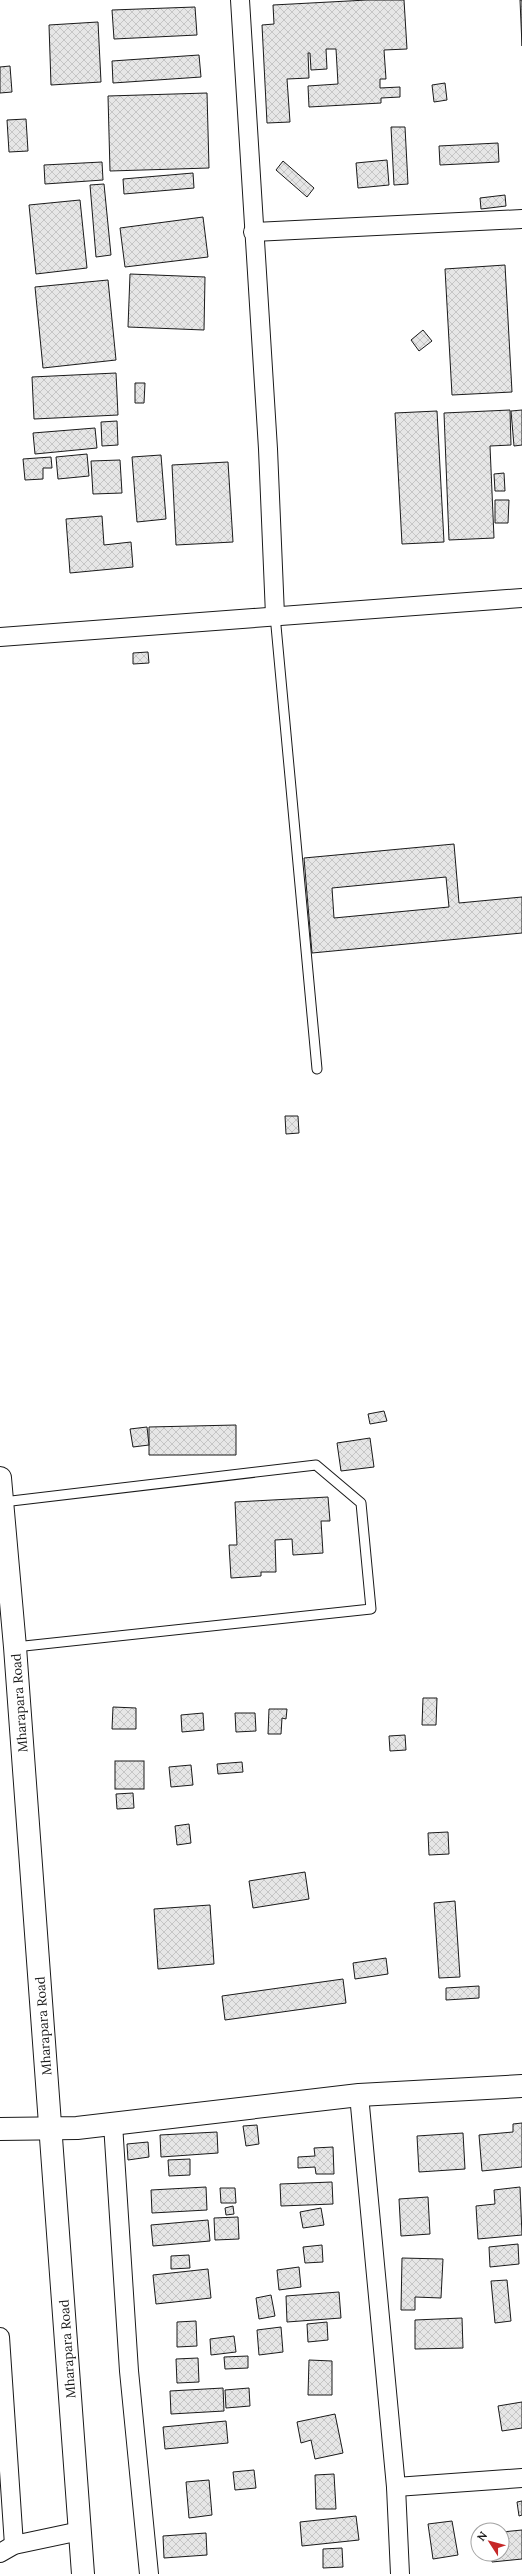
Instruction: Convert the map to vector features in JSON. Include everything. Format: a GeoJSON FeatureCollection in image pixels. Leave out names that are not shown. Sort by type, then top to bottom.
{"type":"FeatureCollection","features":[{"type":"Feature","properties":{"kind":"main road","name":"Mharapara Road"},"geometry":{"type":"LineString","coordinates":[[0,1478],[15,1647],[83,2574]]}},
{"type":"Feature","properties":{"kind":"main road"},"geometry":{"type":"LineString","coordinates":[[0,2129],[51,2129],[113,2124],[359,2095],[522,2086]]}},
{"type":"Feature","properties":{"kind":"street"},"geometry":{"type":"LineString","coordinates":[[240,0],[253,232],[268,449],[275,615]]}},
{"type":"Feature","properties":{"kind":"street"},"geometry":{"type":"LineString","coordinates":[[253,232],[522,219]]}},
{"type":"Feature","properties":{"kind":"street"},"geometry":{"type":"LineString","coordinates":[[0,637],[275,615],[522,598]]}},
{"type":"Feature","properties":{"kind":"street"},"geometry":{"type":"LineString","coordinates":[[359,2095],[396,2487],[400,2574]]}},
{"type":"Feature","properties":{"kind":"street"},"geometry":{"type":"LineString","coordinates":[[113,2124],[129,2371],[149,2574]]}},
{"type":"Feature","properties":{"kind":"street"},"geometry":{"type":"LineString","coordinates":[[0,2337],[7,2549],[80,2531]]}},
{"type":"Feature","properties":{"kind":"street"},"geometry":{"type":"LineString","coordinates":[[396,2487],[522,2478]]}},
{"type":"Feature","properties":{"kind":"lane"},"geometry":{"type":"LineString","coordinates":[[275,615],[317,1069]]}},
{"type":"Feature","properties":{"kind":"lane"},"geometry":{"type":"LineString","coordinates":[[3,1502],[316,1465],[361,1503],[371,1609],[15,1647]]}},
{"type":"Feature","properties":{"kind":"building"},"geometry":{"type":"Polygon","coordinates":[[[367,0],[404,0],[407,49],[384,50],[386,79],[380,79],[380,88],[400,87],[400,97],[381,98],[381,103],[309,107],[308,86],[338,84],[336,49],[326,49],[327,69],[311,70],[310,53],[308,53],[309,78],[287,79],[290,122],[267,123],[262,25],[274,24],[273,5],[367,0]]]}},
{"type":"Feature","properties":{"kind":"building"},"geometry":{"type":"Polygon","coordinates":[[[520,0],[522,0],[522,46],[520,0]]]}},
{"type":"Feature","properties":{"kind":"building"},"geometry":{"type":"Polygon","coordinates":[[[195,7],[197,35],[114,39],[112,10],[195,7]]]}},
{"type":"Feature","properties":{"kind":"building"},"geometry":{"type":"Polygon","coordinates":[[[98,22],[101,82],[51,85],[49,25],[98,22]]]}},
{"type":"Feature","properties":{"kind":"building"},"geometry":{"type":"Polygon","coordinates":[[[199,55],[201,77],[113,83],[112,61],[199,55]]]}},
{"type":"Feature","properties":{"kind":"building"},"geometry":{"type":"Polygon","coordinates":[[[10,66],[12,92],[0,93],[0,67],[10,66]]]}},
{"type":"Feature","properties":{"kind":"building"},"geometry":{"type":"Polygon","coordinates":[[[445,83],[447,100],[434,102],[432,85],[445,83]]]}},
{"type":"Feature","properties":{"kind":"building"},"geometry":{"type":"Polygon","coordinates":[[[207,93],[209,168],[110,171],[108,96],[207,93]]]}},
{"type":"Feature","properties":{"kind":"building"},"geometry":{"type":"Polygon","coordinates":[[[26,119],[28,151],[9,152],[7,120],[26,119]]]}},
{"type":"Feature","properties":{"kind":"building"},"geometry":{"type":"Polygon","coordinates":[[[391,127],[405,127],[408,184],[394,185],[391,127]]]}},
{"type":"Feature","properties":{"kind":"building"},"geometry":{"type":"Polygon","coordinates":[[[498,143],[499,162],[440,165],[439,146],[498,143]]]}},
{"type":"Feature","properties":{"kind":"building"},"geometry":{"type":"Polygon","coordinates":[[[387,160],[389,185],[358,188],[356,163],[387,160]]]}},
{"type":"Feature","properties":{"kind":"building"},"geometry":{"type":"Polygon","coordinates":[[[283,161],[314,188],[307,197],[276,170],[283,161]]]}},
{"type":"Feature","properties":{"kind":"building"},"geometry":{"type":"Polygon","coordinates":[[[102,162],[103,180],[45,184],[44,165],[102,162]]]}},
{"type":"Feature","properties":{"kind":"building"},"geometry":{"type":"Polygon","coordinates":[[[193,173],[194,188],[124,194],[123,179],[193,173]]]}},
{"type":"Feature","properties":{"kind":"building"},"geometry":{"type":"Polygon","coordinates":[[[104,184],[111,255],[96,257],[90,185],[104,184]]]}},
{"type":"Feature","properties":{"kind":"building"},"geometry":{"type":"Polygon","coordinates":[[[505,195],[506,206],[481,209],[480,198],[505,195]]]}},
{"type":"Feature","properties":{"kind":"building"},"geometry":{"type":"Polygon","coordinates":[[[80,200],[87,268],[36,274],[29,205],[80,200]]]}},
{"type":"Feature","properties":{"kind":"building"},"geometry":{"type":"Polygon","coordinates":[[[203,217],[208,257],[125,267],[120,228],[203,217]]]}},
{"type":"Feature","properties":{"kind":"building"},"geometry":{"type":"Polygon","coordinates":[[[505,265],[512,392],[452,395],[445,269],[505,265]]]}},
{"type":"Feature","properties":{"kind":"building"},"geometry":{"type":"Polygon","coordinates":[[[130,274],[205,277],[204,330],[128,327],[130,274]]]}},
{"type":"Feature","properties":{"kind":"building"},"geometry":{"type":"Polygon","coordinates":[[[108,280],[116,360],[43,368],[35,287],[108,280]]]}},
{"type":"Feature","properties":{"kind":"building"},"geometry":{"type":"Polygon","coordinates":[[[423,330],[432,341],[419,351],[411,340],[423,330]]]}},
{"type":"Feature","properties":{"kind":"building"},"geometry":{"type":"Polygon","coordinates":[[[116,373],[118,415],[34,419],[32,377],[116,373]]]}},
{"type":"Feature","properties":{"kind":"building"},"geometry":{"type":"Polygon","coordinates":[[[135,383],[145,383],[144,403],[135,403],[135,383]]]}},
{"type":"Feature","properties":{"kind":"building"},"geometry":{"type":"Polygon","coordinates":[[[510,410],[511,445],[490,446],[494,538],[449,540],[444,413],[510,410]]]}},
{"type":"Feature","properties":{"kind":"building"},"geometry":{"type":"Polygon","coordinates":[[[522,410],[522,445],[514,446],[511,411],[522,410]]]}},
{"type":"Feature","properties":{"kind":"building"},"geometry":{"type":"Polygon","coordinates":[[[437,411],[444,542],[402,544],[395,413],[437,411]]]}},
{"type":"Feature","properties":{"kind":"building"},"geometry":{"type":"Polygon","coordinates":[[[117,421],[118,445],[102,446],[101,422],[117,421]]]}},
{"type":"Feature","properties":{"kind":"building"},"geometry":{"type":"Polygon","coordinates":[[[95,428],[97,448],[35,454],[33,433],[95,428]]]}},
{"type":"Feature","properties":{"kind":"building"},"geometry":{"type":"Polygon","coordinates":[[[87,454],[89,476],[58,479],[56,457],[87,454]]]}},
{"type":"Feature","properties":{"kind":"building"},"geometry":{"type":"Polygon","coordinates":[[[161,455],[166,519],[137,522],[132,457],[161,455]]]}},
{"type":"Feature","properties":{"kind":"building"},"geometry":{"type":"Polygon","coordinates":[[[51,457],[52,468],[43,468],[43,479],[25,480],[23,459],[51,457]]]}},
{"type":"Feature","properties":{"kind":"building"},"geometry":{"type":"Polygon","coordinates":[[[120,460],[122,493],[93,494],[91,461],[120,460]]]}},
{"type":"Feature","properties":{"kind":"building"},"geometry":{"type":"Polygon","coordinates":[[[228,462],[233,542],[176,545],[172,465],[228,462]]]}},
{"type":"Feature","properties":{"kind":"building"},"geometry":{"type":"Polygon","coordinates":[[[504,473],[505,491],[495,491],[494,474],[504,473]]]}},
{"type":"Feature","properties":{"kind":"building"},"geometry":{"type":"Polygon","coordinates":[[[495,500],[509,500],[508,523],[495,523],[495,500]]]}},
{"type":"Feature","properties":{"kind":"building"},"geometry":{"type":"Polygon","coordinates":[[[102,516],[104,545],[131,542],[133,567],[70,573],[66,519],[102,516]]]}},
{"type":"Feature","properties":{"kind":"building"},"geometry":{"type":"Polygon","coordinates":[[[148,652],[149,663],[133,664],[133,653],[148,652]]]}},
{"type":"Feature","properties":{"kind":"building"},"geometry":{"type":"Polygon","coordinates":[[[454,844],[459,903],[522,897],[522,933],[312,953],[304,858],[454,844]],[[446,877],[332,888],[334,918],[449,907],[446,877]]]}},
{"type":"Feature","properties":{"kind":"building"},"geometry":{"type":"Polygon","coordinates":[[[285,1116],[298,1116],[299,1133],[286,1134],[285,1116]]]}},
{"type":"Feature","properties":{"kind":"building"},"geometry":{"type":"Polygon","coordinates":[[[384,1411],[387,1421],[370,1424],[368,1414],[384,1411]]]}},
{"type":"Feature","properties":{"kind":"building"},"geometry":{"type":"Polygon","coordinates":[[[236,1425],[236,1455],[149,1455],[149,1427],[236,1425]]]}},
{"type":"Feature","properties":{"kind":"building"},"geometry":{"type":"Polygon","coordinates":[[[147,1427],[149,1445],[133,1447],[130,1429],[147,1427]]]}},
{"type":"Feature","properties":{"kind":"building"},"geometry":{"type":"Polygon","coordinates":[[[370,1438],[374,1467],[341,1471],[337,1443],[370,1438]]]}},
{"type":"Feature","properties":{"kind":"building"},"geometry":{"type":"Polygon","coordinates":[[[328,1497],[330,1521],[321,1521],[323,1553],[293,1555],[292,1539],[275,1540],[276,1572],[261,1572],[261,1576],[231,1578],[229,1545],[237,1545],[235,1502],[328,1497]]]}},
{"type":"Feature","properties":{"kind":"building"},"geometry":{"type":"Polygon","coordinates":[[[423,1698],[437,1698],[436,1725],[422,1725],[423,1698]]]}},
{"type":"Feature","properties":{"kind":"building"},"geometry":{"type":"Polygon","coordinates":[[[113,1707],[136,1708],[136,1729],[112,1729],[113,1707]]]}},
{"type":"Feature","properties":{"kind":"building"},"geometry":{"type":"Polygon","coordinates":[[[269,1709],[287,1709],[286,1719],[282,1718],[281,1734],[268,1734],[269,1709]]]}},
{"type":"Feature","properties":{"kind":"building"},"geometry":{"type":"Polygon","coordinates":[[[203,1713],[204,1730],[182,1732],[181,1715],[203,1713]]]}},
{"type":"Feature","properties":{"kind":"building"},"geometry":{"type":"Polygon","coordinates":[[[235,1713],[255,1713],[256,1731],[236,1732],[235,1713]]]}},
{"type":"Feature","properties":{"kind":"building"},"geometry":{"type":"Polygon","coordinates":[[[405,1735],[406,1750],[390,1751],[389,1736],[405,1735]]]}},
{"type":"Feature","properties":{"kind":"building"},"geometry":{"type":"Polygon","coordinates":[[[115,1761],[144,1761],[144,1789],[115,1789],[115,1761]]]}},
{"type":"Feature","properties":{"kind":"building"},"geometry":{"type":"Polygon","coordinates":[[[242,1762],[243,1772],[218,1774],[217,1764],[242,1762]]]}},
{"type":"Feature","properties":{"kind":"building"},"geometry":{"type":"Polygon","coordinates":[[[191,1765],[193,1785],[171,1787],[169,1767],[191,1765]]]}},
{"type":"Feature","properties":{"kind":"building"},"geometry":{"type":"Polygon","coordinates":[[[133,1793],[134,1808],[117,1809],[116,1794],[133,1793]]]}},
{"type":"Feature","properties":{"kind":"building"},"geometry":{"type":"Polygon","coordinates":[[[189,1824],[191,1843],[177,1845],[175,1826],[189,1824]]]}},
{"type":"Feature","properties":{"kind":"building"},"geometry":{"type":"Polygon","coordinates":[[[448,1832],[449,1854],[429,1855],[428,1833],[448,1832]]]}},
{"type":"Feature","properties":{"kind":"building"},"geometry":{"type":"Polygon","coordinates":[[[305,1872],[309,1899],[253,1908],[249,1881],[305,1872]]]}},
{"type":"Feature","properties":{"kind":"building"},"geometry":{"type":"Polygon","coordinates":[[[455,1901],[460,1977],[439,1978],[434,1903],[455,1901]]]}},
{"type":"Feature","properties":{"kind":"building"},"geometry":{"type":"Polygon","coordinates":[[[210,1905],[214,1964],[158,1969],[154,1909],[210,1905]]]}},
{"type":"Feature","properties":{"kind":"building"},"geometry":{"type":"Polygon","coordinates":[[[386,1958],[388,1974],[355,1979],[353,1963],[386,1958]]]}},
{"type":"Feature","properties":{"kind":"building"},"geometry":{"type":"Polygon","coordinates":[[[343,1979],[346,2003],[225,2020],[222,1996],[343,1979]]]}},
{"type":"Feature","properties":{"kind":"building"},"geometry":{"type":"Polygon","coordinates":[[[479,1986],[479,1998],[446,2000],[446,1988],[479,1986]]]}},
{"type":"Feature","properties":{"kind":"building"},"geometry":{"type":"Polygon","coordinates":[[[522,2123],[522,2167],[482,2171],[479,2135],[513,2132],[513,2124],[522,2123]]]}},
{"type":"Feature","properties":{"kind":"building"},"geometry":{"type":"Polygon","coordinates":[[[257,2125],[259,2144],[246,2146],[243,2126],[257,2125]]]}},
{"type":"Feature","properties":{"kind":"building"},"geometry":{"type":"Polygon","coordinates":[[[217,2132],[218,2153],[161,2157],[160,2135],[217,2132]]]}},
{"type":"Feature","properties":{"kind":"building"},"geometry":{"type":"Polygon","coordinates":[[[463,2133],[465,2169],[419,2172],[417,2136],[463,2133]]]}},
{"type":"Feature","properties":{"kind":"building"},"geometry":{"type":"Polygon","coordinates":[[[148,2142],[149,2157],[128,2160],[127,2144],[148,2142]]]}},
{"type":"Feature","properties":{"kind":"building"},"geometry":{"type":"Polygon","coordinates":[[[333,2147],[334,2174],[316,2174],[315,2167],[298,2168],[298,2157],[315,2156],[314,2148],[333,2147]]]}},
{"type":"Feature","properties":{"kind":"building"},"geometry":{"type":"Polygon","coordinates":[[[190,2159],[190,2175],[169,2176],[168,2160],[190,2159]]]}},
{"type":"Feature","properties":{"kind":"building"},"geometry":{"type":"Polygon","coordinates":[[[332,2182],[333,2204],[281,2206],[280,2184],[332,2182]]]}},
{"type":"Feature","properties":{"kind":"building"},"geometry":{"type":"Polygon","coordinates":[[[206,2187],[207,2210],[152,2213],[151,2190],[206,2187]]]}},
{"type":"Feature","properties":{"kind":"building"},"geometry":{"type":"Polygon","coordinates":[[[520,2187],[522,2235],[478,2239],[476,2206],[495,2204],[494,2190],[520,2187]]]}},
{"type":"Feature","properties":{"kind":"building"},"geometry":{"type":"Polygon","coordinates":[[[220,2188],[235,2188],[236,2203],[221,2203],[220,2188]]]}},
{"type":"Feature","properties":{"kind":"building"},"geometry":{"type":"Polygon","coordinates":[[[428,2197],[430,2234],[401,2236],[399,2199],[428,2197]]]}},
{"type":"Feature","properties":{"kind":"building"},"geometry":{"type":"Polygon","coordinates":[[[233,2206],[234,2214],[226,2215],[225,2208],[233,2206]]]}},
{"type":"Feature","properties":{"kind":"building"},"geometry":{"type":"Polygon","coordinates":[[[321,2208],[324,2225],[303,2228],[300,2212],[321,2208]]]}},
{"type":"Feature","properties":{"kind":"building"},"geometry":{"type":"Polygon","coordinates":[[[238,2217],[239,2239],[215,2240],[214,2218],[238,2217]]]}},
{"type":"Feature","properties":{"kind":"building"},"geometry":{"type":"Polygon","coordinates":[[[208,2220],[210,2241],[153,2246],[151,2225],[208,2220]]]}},
{"type":"Feature","properties":{"kind":"building"},"geometry":{"type":"Polygon","coordinates":[[[518,2244],[519,2264],[490,2267],[489,2247],[518,2244]]]}},
{"type":"Feature","properties":{"kind":"building"},"geometry":{"type":"Polygon","coordinates":[[[322,2245],[323,2262],[305,2263],[303,2247],[322,2245]]]}},
{"type":"Feature","properties":{"kind":"building"},"geometry":{"type":"Polygon","coordinates":[[[189,2255],[190,2268],[171,2269],[171,2256],[189,2255]]]}},
{"type":"Feature","properties":{"kind":"building"},"geometry":{"type":"Polygon","coordinates":[[[402,2258],[443,2259],[441,2298],[415,2297],[415,2310],[401,2310],[402,2258]]]}},
{"type":"Feature","properties":{"kind":"building"},"geometry":{"type":"Polygon","coordinates":[[[299,2267],[301,2287],[279,2290],[277,2270],[299,2267]]]}},
{"type":"Feature","properties":{"kind":"building"},"geometry":{"type":"Polygon","coordinates":[[[208,2269],[211,2298],[156,2304],[153,2275],[208,2269]]]}},
{"type":"Feature","properties":{"kind":"building"},"geometry":{"type":"Polygon","coordinates":[[[507,2280],[511,2321],[495,2323],[491,2281],[507,2280]]]}},
{"type":"Feature","properties":{"kind":"building"},"geometry":{"type":"Polygon","coordinates":[[[339,2292],[341,2318],[287,2322],[286,2296],[339,2292]]]}},
{"type":"Feature","properties":{"kind":"building"},"geometry":{"type":"Polygon","coordinates":[[[271,2295],[275,2316],[259,2319],[256,2298],[271,2295]]]}},
{"type":"Feature","properties":{"kind":"building"},"geometry":{"type":"Polygon","coordinates":[[[462,2318],[463,2348],[415,2349],[415,2320],[462,2318]]]}},
{"type":"Feature","properties":{"kind":"building"},"geometry":{"type":"Polygon","coordinates":[[[196,2321],[197,2346],[177,2347],[177,2322],[196,2321]]]}},
{"type":"Feature","properties":{"kind":"building"},"geometry":{"type":"Polygon","coordinates":[[[327,2322],[328,2340],[308,2342],[307,2324],[327,2322]]]}},
{"type":"Feature","properties":{"kind":"building"},"geometry":{"type":"Polygon","coordinates":[[[281,2327],[283,2352],[259,2355],[257,2330],[281,2327]]]}},
{"type":"Feature","properties":{"kind":"building"},"geometry":{"type":"Polygon","coordinates":[[[234,2336],[236,2352],[211,2355],[210,2339],[234,2336]]]}},
{"type":"Feature","properties":{"kind":"building"},"geometry":{"type":"Polygon","coordinates":[[[248,2356],[248,2368],[225,2369],[224,2357],[248,2356]]]}},
{"type":"Feature","properties":{"kind":"building"},"geometry":{"type":"Polygon","coordinates":[[[198,2358],[199,2382],[177,2383],[176,2359],[198,2358]]]}},
{"type":"Feature","properties":{"kind":"building"},"geometry":{"type":"Polygon","coordinates":[[[309,2360],[332,2361],[332,2395],[308,2395],[309,2360]]]}},
{"type":"Feature","properties":{"kind":"building"},"geometry":{"type":"Polygon","coordinates":[[[223,2388],[224,2411],[171,2414],[170,2391],[223,2388]]]}},
{"type":"Feature","properties":{"kind":"building"},"geometry":{"type":"Polygon","coordinates":[[[249,2388],[250,2406],[226,2408],[225,2390],[249,2388]]]}},
{"type":"Feature","properties":{"kind":"building"},"geometry":{"type":"Polygon","coordinates":[[[522,2402],[522,2428],[502,2431],[498,2406],[522,2402]]]}},
{"type":"Feature","properties":{"kind":"building"},"geometry":{"type":"Polygon","coordinates":[[[335,2414],[343,2453],[315,2459],[311,2440],[301,2443],[297,2422],[335,2414]]]}},
{"type":"Feature","properties":{"kind":"building"},"geometry":{"type":"Polygon","coordinates":[[[226,2421],[228,2443],[165,2449],[163,2427],[226,2421]]]}},
{"type":"Feature","properties":{"kind":"building"},"geometry":{"type":"Polygon","coordinates":[[[254,2470],[256,2488],[235,2490],[233,2472],[254,2470]]]}},
{"type":"Feature","properties":{"kind":"building"},"geometry":{"type":"Polygon","coordinates":[[[334,2474],[336,2509],[316,2509],[315,2475],[334,2474]]]}},
{"type":"Feature","properties":{"kind":"building"},"geometry":{"type":"Polygon","coordinates":[[[209,2480],[212,2515],[189,2518],[186,2482],[209,2480]]]}},
{"type":"Feature","properties":{"kind":"building"},"geometry":{"type":"Polygon","coordinates":[[[522,2501],[522,2515],[519,2516],[517,2502],[522,2501]]]}},
{"type":"Feature","properties":{"kind":"building"},"geometry":{"type":"Polygon","coordinates":[[[356,2516],[359,2540],[302,2546],[300,2522],[356,2516]]]}},
{"type":"Feature","properties":{"kind":"building"},"geometry":{"type":"Polygon","coordinates":[[[452,2521],[458,2555],[433,2559],[428,2524],[452,2521]]]}},
{"type":"Feature","properties":{"kind":"building"},"geometry":{"type":"Polygon","coordinates":[[[522,2530],[522,2559],[510,2560],[510,2531],[522,2530]]]}},
{"type":"Feature","properties":{"kind":"building"},"geometry":{"type":"Polygon","coordinates":[[[206,2533],[207,2555],[164,2558],[163,2536],[206,2533]]]}},
{"type":"Feature","properties":{"kind":"building"},"geometry":{"type":"Polygon","coordinates":[[[342,2548],[343,2567],[323,2568],[323,2549],[342,2548]]]}}]}
